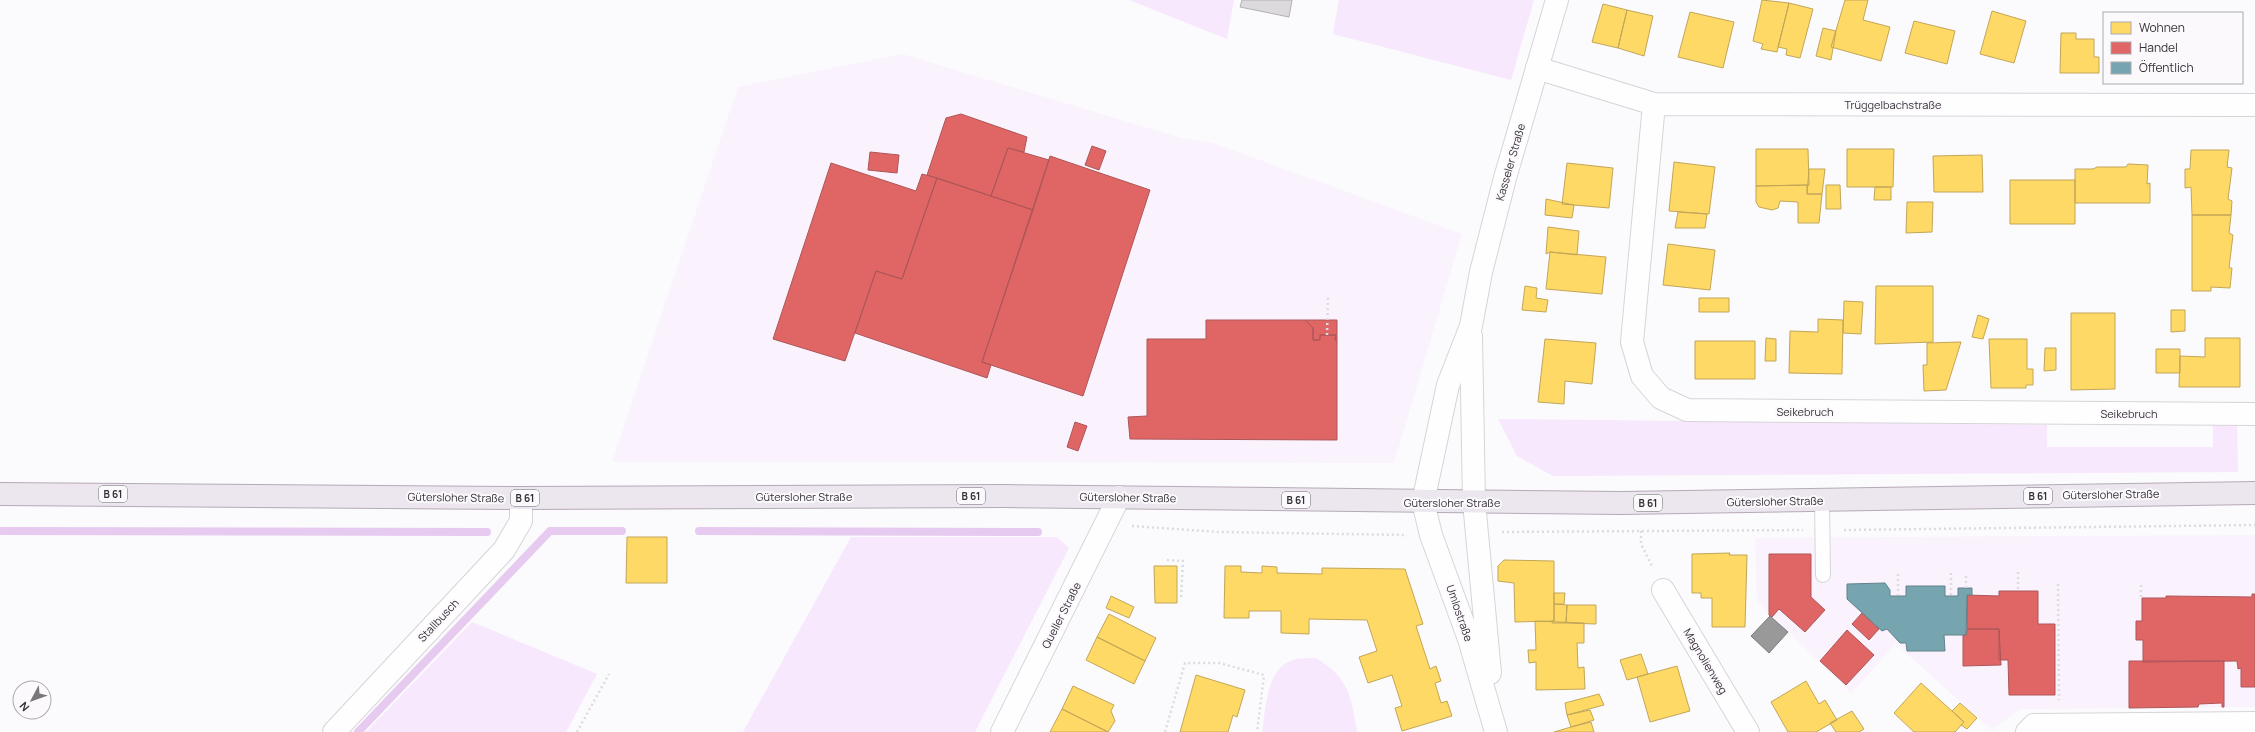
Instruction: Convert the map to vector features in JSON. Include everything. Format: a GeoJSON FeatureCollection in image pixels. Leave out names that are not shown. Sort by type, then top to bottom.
{"type":"FeatureCollection","features":[{"type":"Feature","properties":{"kind":"main road","name":"Gütersloher Straße"},"geometry":{"type":"LineString","coordinates":[[0,494],[235,494],[521,498],[683,496],[1119,497],[1474,502],[1822,501],[2055,495],[2255,493]]}},
{"type":"Feature","properties":{"kind":"street","name":"Kasseler Straße"},"geometry":{"type":"LineString","coordinates":[[1423,502],[1448,385],[1471,326],[1481,272],[1505,178],[1557,0]]}},
{"type":"Feature","properties":{"kind":"street","name":"Trüggelbachstraße"},"geometry":{"type":"LineString","coordinates":[[1537,68],[1654,104],[2255,104]]}},
{"type":"Feature","properties":{"kind":"street","name":"Seikebruch"},"geometry":{"type":"LineString","coordinates":[[1654,104],[1632,342],[1642,376],[1661,398],[1687,410],[2255,414]]}},
{"type":"Feature","properties":{"kind":"street","name":"Kasseler Straße"},"geometry":{"type":"LineString","coordinates":[[1471,326],[1474,502]]}},
{"type":"Feature","properties":{"kind":"street","name":"Queller Straße"},"geometry":{"type":"LineString","coordinates":[[1002,732],[1107,525],[1119,497]]}},
{"type":"Feature","properties":{"kind":"street","name":"Stallbusch"},"geometry":{"type":"LineString","coordinates":[[334,732],[504,550],[521,521],[521,498]]}},
{"type":"Feature","properties":{"kind":"street","name":"Umlostraße"},"geometry":{"type":"LineString","coordinates":[[1423,502],[1431,534],[1469,639],[1495,728]]}},
{"type":"Feature","properties":{"kind":"street","name":"Umlostraße"},"geometry":{"type":"LineString","coordinates":[[1474,502],[1495,728]]}},
{"type":"Feature","properties":{"kind":"street","name":"Magnolienweg"},"geometry":{"type":"LineString","coordinates":[[1664,590],[1748,732]]}},
{"type":"Feature","properties":{"kind":"street"},"geometry":{"type":"LineString","coordinates":[[2027,732],[2034,724],[2059,724],[2109,728],[2255,723]]}},
{"type":"Feature","properties":{"kind":"lane"},"geometry":{"type":"LineString","coordinates":[[1822,501],[1823,575]]}},
{"type":"Feature","properties":{"kind":"path"},"geometry":{"type":"LineString","coordinates":[[1327,335],[1328,296]]}},
{"type":"Feature","properties":{"kind":"path"},"geometry":{"type":"LineString","coordinates":[[1107,525],[1219,532],[1383,536]]}},
{"type":"Feature","properties":{"kind":"path"},"geometry":{"type":"LineString","coordinates":[[1507,532],[2255,525]]}},
{"type":"Feature","properties":{"kind":"path"},"geometry":{"type":"LineString","coordinates":[[1641,531],[1641,544],[1664,590]]}},
{"type":"Feature","properties":{"kind":"path"},"geometry":{"type":"LineString","coordinates":[[1167,560],[1183,561],[1181,598]]}},
{"type":"Feature","properties":{"kind":"path"},"geometry":{"type":"LineString","coordinates":[[2018,572],[2018,591]]}},
{"type":"Feature","properties":{"kind":"path"},"geometry":{"type":"LineString","coordinates":[[1951,573],[1951,596]]}},
{"type":"Feature","properties":{"kind":"path"},"geometry":{"type":"LineString","coordinates":[[1966,573],[1966,588]]}},
{"type":"Feature","properties":{"kind":"path"},"geometry":{"type":"LineString","coordinates":[[1898,574],[1898,595]]}},
{"type":"Feature","properties":{"kind":"path"},"geometry":{"type":"LineString","coordinates":[[2058,584],[2059,724]]}},
{"type":"Feature","properties":{"kind":"path"},"geometry":{"type":"LineString","coordinates":[[2141,585],[2141,599]]}},
{"type":"Feature","properties":{"kind":"path"},"geometry":{"type":"LineString","coordinates":[[1165,732],[1185,663],[1219,663],[1264,675],[1257,732]]}},
{"type":"Feature","properties":{"kind":"path"},"geometry":{"type":"LineString","coordinates":[[577,732],[608,674]]}},
{"type":"Feature","properties":{"kind":"shaded area"},"geometry":{"type":"Polygon","coordinates":[[[1129,0],[1234,0],[1227,39],[1129,0]]]}},
{"type":"Feature","properties":{"kind":"shaded area"},"geometry":{"type":"Polygon","coordinates":[[[1339,0],[1534,0],[1511,80],[1333,34],[1339,0]]]}},
{"type":"Feature","properties":{"kind":"shaded area"},"geometry":{"type":"Polygon","coordinates":[[[902,54],[1181,138],[1213,143],[1462,234],[1394,463],[612,462],[738,87],[902,54]]]}},
{"type":"Feature","properties":{"kind":"shaded area"},"geometry":{"type":"Polygon","coordinates":[[[1498,419],[2047,425],[2047,447],[2213,447],[2213,422],[2237,423],[2238,472],[1553,476],[1517,456],[1498,419]]]}},
{"type":"Feature","properties":{"kind":"shaded area"},"geometry":{"type":"Polygon","coordinates":[[[2255,535],[2255,707],[2020,709],[1992,730],[1896,644],[1851,693],[1757,601],[1755,538],[2255,535]]]}},
{"type":"Feature","properties":{"kind":"shaded area"},"geometry":{"type":"Polygon","coordinates":[[[851,537],[1057,537],[1069,548],[975,732],[743,732],[851,537]]]}},
{"type":"Feature","properties":{"kind":"shaded area"},"geometry":{"type":"Polygon","coordinates":[[[472,622],[597,674],[566,732],[366,732],[472,622]]]}},
{"type":"Feature","properties":{"kind":"shaded area"},"geometry":{"type":"Polygon","coordinates":[[[1316,658],[1327,665],[1335,673],[1347,689],[1353,708],[1357,732],[1262,732],[1269,689],[1273,678],[1279,669],[1287,663],[1297,659],[1316,658]]]}},
{"type":"Feature","properties":{"kind":"building: Wohnen"},"geometry":{"type":"Polygon","coordinates":[[[1762,0],[1789,3],[1777,52],[1761,49],[1763,44],[1753,41],[1762,0]]]}},
{"type":"Feature","properties":{"kind":"building: Wohnen"},"geometry":{"type":"Polygon","coordinates":[[[1845,0],[1868,0],[1863,20],[1890,27],[1881,61],[1831,47],[1845,0]]]}},
{"type":"Feature","properties":{"kind":"building: Wohnen"},"geometry":{"type":"Polygon","coordinates":[[[1789,3],[1813,9],[1800,58],[1786,55],[1787,49],[1778,47],[1789,3]]]}},
{"type":"Feature","properties":{"kind":"building: Wohnen"},"geometry":{"type":"Polygon","coordinates":[[[1603,4],[1627,10],[1618,48],[1592,42],[1603,4]]]}},
{"type":"Feature","properties":{"kind":"building: Wohnen"},"geometry":{"type":"Polygon","coordinates":[[[1627,10],[1653,16],[1644,56],[1618,48],[1627,10]]]}},
{"type":"Feature","properties":{"kind":"building: Wohnen"},"geometry":{"type":"Polygon","coordinates":[[[1992,11],[2026,21],[2014,63],[1980,54],[1992,11]]]}},
{"type":"Feature","properties":{"kind":"building: Wohnen"},"geometry":{"type":"Polygon","coordinates":[[[1690,12],[1734,22],[1723,68],[1678,57],[1690,12]]]}},
{"type":"Feature","properties":{"kind":"building: Wohnen"},"geometry":{"type":"Polygon","coordinates":[[[1914,21],[1955,31],[1947,64],[1905,53],[1914,21]]]}},
{"type":"Feature","properties":{"kind":"building: Wohnen"},"geometry":{"type":"Polygon","coordinates":[[[1823,28],[1836,31],[1831,60],[1816,56],[1823,28]]]}},
{"type":"Feature","properties":{"kind":"building: Wohnen"},"geometry":{"type":"Polygon","coordinates":[[[2061,33],[2076,33],[2076,39],[2094,39],[2094,57],[2099,57],[2099,73],[2060,73],[2061,33]]]}},
{"type":"Feature","properties":{"kind":"building: Wohnen"},"geometry":{"type":"Polygon","coordinates":[[[1756,149],[1808,149],[1809,185],[1756,186],[1756,149]]]}},
{"type":"Feature","properties":{"kind":"building: Wohnen"},"geometry":{"type":"Polygon","coordinates":[[[1847,149],[1894,149],[1893,187],[1847,187],[1847,149]]]}},
{"type":"Feature","properties":{"kind":"building: Wohnen"},"geometry":{"type":"Polygon","coordinates":[[[2191,150],[2229,150],[2227,167],[2232,168],[2228,199],[2232,201],[2231,215],[2192,215],[2191,187],[2185,188],[2185,169],[2190,169],[2191,150]]]}},
{"type":"Feature","properties":{"kind":"building: Wohnen"},"geometry":{"type":"Polygon","coordinates":[[[1982,155],[1983,192],[1934,192],[1933,156],[1982,155]]]}},
{"type":"Feature","properties":{"kind":"building: Wohnen"},"geometry":{"type":"Polygon","coordinates":[[[1674,162],[1715,167],[1709,214],[1669,211],[1674,162]]]}},
{"type":"Feature","properties":{"kind":"building: Wohnen"},"geometry":{"type":"Polygon","coordinates":[[[1567,163],[1613,168],[1609,208],[1562,204],[1567,163]]]}},
{"type":"Feature","properties":{"kind":"building: Wohnen"},"geometry":{"type":"Polygon","coordinates":[[[2128,164],[2148,165],[2147,184],[2150,183],[2150,203],[2075,203],[2075,169],[2126,167],[2128,164]]]}},
{"type":"Feature","properties":{"kind":"building: Wohnen"},"geometry":{"type":"Polygon","coordinates":[[[1809,169],[1825,169],[1822,194],[1807,194],[1809,169]]]}},
{"type":"Feature","properties":{"kind":"building: Wohnen"},"geometry":{"type":"Polygon","coordinates":[[[2010,180],[2075,180],[2075,224],[2010,224],[2010,180]]]}},
{"type":"Feature","properties":{"kind":"building: Wohnen"},"geometry":{"type":"Polygon","coordinates":[[[1807,185],[1807,194],[1822,194],[1819,223],[1798,223],[1798,202],[1780,201],[1778,208],[1772,210],[1759,207],[1756,202],[1756,186],[1807,185]]]}},
{"type":"Feature","properties":{"kind":"building: Wohnen"},"geometry":{"type":"Polygon","coordinates":[[[1826,185],[1840,185],[1841,209],[1826,209],[1826,185]]]}},
{"type":"Feature","properties":{"kind":"building: Wohnen"},"geometry":{"type":"Polygon","coordinates":[[[1875,187],[1891,187],[1891,200],[1874,200],[1875,187]]]}},
{"type":"Feature","properties":{"kind":"building: Wohnen"},"geometry":{"type":"Polygon","coordinates":[[[1546,199],[1574,205],[1572,218],[1545,215],[1546,199]]]}},
{"type":"Feature","properties":{"kind":"building: Wohnen"},"geometry":{"type":"Polygon","coordinates":[[[1907,202],[1933,202],[1932,232],[1906,233],[1907,202]]]}},
{"type":"Feature","properties":{"kind":"building: Wohnen"},"geometry":{"type":"Polygon","coordinates":[[[1678,212],[1707,214],[1705,228],[1675,228],[1678,212]]]}},
{"type":"Feature","properties":{"kind":"building: Wohnen"},"geometry":{"type":"Polygon","coordinates":[[[2192,215],[2231,215],[2229,233],[2233,235],[2229,268],[2232,268],[2230,288],[2211,287],[2211,291],[2192,291],[2192,215]]]}},
{"type":"Feature","properties":{"kind":"building: Wohnen"},"geometry":{"type":"Polygon","coordinates":[[[1548,227],[1579,231],[1577,255],[1550,252],[1546,254],[1548,227]]]}},
{"type":"Feature","properties":{"kind":"building: Wohnen"},"geometry":{"type":"Polygon","coordinates":[[[1668,244],[1715,250],[1710,290],[1663,285],[1668,244]]]}},
{"type":"Feature","properties":{"kind":"building: Wohnen"},"geometry":{"type":"Polygon","coordinates":[[[1550,252],[1606,257],[1602,294],[1546,289],[1550,252]]]}},
{"type":"Feature","properties":{"kind":"building: Wohnen"},"geometry":{"type":"Polygon","coordinates":[[[1525,286],[1537,288],[1536,298],[1548,300],[1546,312],[1522,310],[1525,286]]]}},
{"type":"Feature","properties":{"kind":"building: Wohnen"},"geometry":{"type":"Polygon","coordinates":[[[1876,286],[1933,286],[1933,342],[1875,344],[1876,286]]]}},
{"type":"Feature","properties":{"kind":"building: Wohnen"},"geometry":{"type":"Polygon","coordinates":[[[1699,298],[1729,298],[1729,312],[1699,312],[1699,298]]]}},
{"type":"Feature","properties":{"kind":"building: Wohnen"},"geometry":{"type":"Polygon","coordinates":[[[1844,301],[1863,302],[1861,334],[1843,333],[1844,301]]]}},
{"type":"Feature","properties":{"kind":"building: Wohnen"},"geometry":{"type":"Polygon","coordinates":[[[2171,310],[2185,310],[2185,331],[2171,332],[2171,310]]]}},
{"type":"Feature","properties":{"kind":"building: Wohnen"},"geometry":{"type":"Polygon","coordinates":[[[2071,313],[2115,313],[2115,389],[2071,390],[2071,313]]]}},
{"type":"Feature","properties":{"kind":"building: Wohnen"},"geometry":{"type":"Polygon","coordinates":[[[1978,315],[1989,319],[1983,339],[1972,337],[1978,315]]]}},
{"type":"Feature","properties":{"kind":"building: Wohnen"},"geometry":{"type":"Polygon","coordinates":[[[1818,319],[1843,320],[1842,374],[1789,373],[1790,331],[1818,332],[1818,319]]]}},
{"type":"Feature","properties":{"kind":"building: Wohnen"},"geometry":{"type":"Polygon","coordinates":[[[1766,338],[1776,339],[1776,361],[1765,361],[1766,338]]]}},
{"type":"Feature","properties":{"kind":"building: Wohnen"},"geometry":{"type":"Polygon","coordinates":[[[2205,338],[2240,338],[2240,387],[2179,387],[2180,356],[2205,357],[2205,338]]]}},
{"type":"Feature","properties":{"kind":"building: Wohnen"},"geometry":{"type":"Polygon","coordinates":[[[1545,339],[1596,343],[1592,384],[1565,381],[1564,404],[1538,402],[1545,339]]]}},
{"type":"Feature","properties":{"kind":"building: Wohnen"},"geometry":{"type":"Polygon","coordinates":[[[1989,339],[2027,339],[2027,369],[2033,369],[2033,385],[2026,385],[2026,388],[1991,388],[1989,339]]]}},
{"type":"Feature","properties":{"kind":"building: Wohnen"},"geometry":{"type":"Polygon","coordinates":[[[1695,341],[1755,341],[1755,379],[1695,379],[1695,341]]]}},
{"type":"Feature","properties":{"kind":"building: Wohnen"},"geometry":{"type":"Polygon","coordinates":[[[1961,342],[1946,390],[1924,391],[1923,365],[1927,365],[1927,343],[1961,342]]]}},
{"type":"Feature","properties":{"kind":"building: Wohnen"},"geometry":{"type":"Polygon","coordinates":[[[2045,348],[2056,348],[2056,370],[2044,371],[2045,348]]]}},
{"type":"Feature","properties":{"kind":"building: Wohnen"},"geometry":{"type":"Polygon","coordinates":[[[2156,349],[2180,349],[2180,373],[2156,373],[2156,349]]]}},
{"type":"Feature","properties":{"kind":"building: Wohnen"},"geometry":{"type":"Polygon","coordinates":[[[627,537],[667,537],[667,583],[626,583],[627,537]]]}},
{"type":"Feature","properties":{"kind":"building: Wohnen"},"geometry":{"type":"Polygon","coordinates":[[[1730,553],[1729,555],[1747,555],[1745,627],[1712,627],[1712,598],[1701,598],[1701,593],[1692,593],[1692,554],[1730,553]]]}},
{"type":"Feature","properties":{"kind":"building: Wohnen"},"geometry":{"type":"Polygon","coordinates":[[[1504,560],[1554,561],[1554,621],[1515,622],[1514,583],[1498,581],[1498,566],[1504,560]]]}},
{"type":"Feature","properties":{"kind":"building: Wohnen"},"geometry":{"type":"Polygon","coordinates":[[[1154,566],[1177,566],[1177,603],[1155,603],[1154,566]]]}},
{"type":"Feature","properties":{"kind":"building: Wohnen"},"geometry":{"type":"Polygon","coordinates":[[[1225,566],[1241,566],[1241,572],[1262,573],[1262,566],[1277,567],[1277,573],[1322,574],[1322,568],[1405,569],[1423,624],[1416,626],[1430,669],[1436,666],[1441,681],[1435,683],[1441,703],[1447,701],[1452,716],[1402,731],[1395,708],[1402,706],[1392,675],[1368,683],[1359,657],[1377,651],[1367,620],[1309,619],[1309,634],[1281,633],[1281,611],[1249,611],[1249,618],[1224,618],[1225,566]]]}},
{"type":"Feature","properties":{"kind":"building: Wohnen"},"geometry":{"type":"Polygon","coordinates":[[[1554,593],[1565,593],[1564,604],[1554,604],[1554,593]]]}},
{"type":"Feature","properties":{"kind":"building: Wohnen"},"geometry":{"type":"Polygon","coordinates":[[[1111,596],[1134,607],[1129,618],[1106,608],[1111,596]]]}},
{"type":"Feature","properties":{"kind":"building: Wohnen"},"geometry":{"type":"Polygon","coordinates":[[[1554,604],[1567,605],[1566,623],[1552,623],[1552,621],[1554,621],[1554,604]]]}},
{"type":"Feature","properties":{"kind":"building: Wohnen"},"geometry":{"type":"Polygon","coordinates":[[[1567,605],[1596,605],[1596,624],[1566,623],[1567,605]]]}},
{"type":"Feature","properties":{"kind":"building: Wohnen"},"geometry":{"type":"Polygon","coordinates":[[[1109,614],[1156,638],[1145,661],[1097,637],[1109,614]]]}},
{"type":"Feature","properties":{"kind":"building: Wohnen"},"geometry":{"type":"Polygon","coordinates":[[[1535,621],[1584,623],[1584,643],[1577,643],[1578,668],[1584,667],[1585,689],[1536,690],[1536,662],[1529,663],[1528,650],[1536,650],[1535,621]]]}},
{"type":"Feature","properties":{"kind":"building: Wohnen"},"geometry":{"type":"Polygon","coordinates":[[[1097,637],[1145,661],[1134,684],[1086,660],[1097,637]]]}},
{"type":"Feature","properties":{"kind":"building: Wohnen"},"geometry":{"type":"Polygon","coordinates":[[[1641,654],[1648,674],[1627,680],[1620,660],[1641,654]]]}},
{"type":"Feature","properties":{"kind":"building: Wohnen"},"geometry":{"type":"Polygon","coordinates":[[[1677,666],[1690,711],[1650,722],[1637,677],[1677,666]]]}},
{"type":"Feature","properties":{"kind":"building: Wohnen"},"geometry":{"type":"Polygon","coordinates":[[[1196,675],[1245,690],[1237,717],[1233,715],[1228,732],[1180,732],[1196,675]]]}},
{"type":"Feature","properties":{"kind":"building: Wohnen"},"geometry":{"type":"Polygon","coordinates":[[[1806,681],[1819,704],[1825,700],[1837,720],[1816,732],[1788,732],[1771,702],[1806,681]]]}},
{"type":"Feature","properties":{"kind":"building: Wohnen"},"geometry":{"type":"Polygon","coordinates":[[[1921,683],[1964,722],[1955,732],[1914,732],[1894,713],[1921,683]]]}},
{"type":"Feature","properties":{"kind":"building: Wohnen"},"geometry":{"type":"Polygon","coordinates":[[[1073,686],[1114,705],[1111,711],[1115,721],[1108,732],[1062,709],[1073,686]]]}},
{"type":"Feature","properties":{"kind":"building: Wohnen"},"geometry":{"type":"Polygon","coordinates":[[[1599,694],[1604,705],[1567,715],[1565,703],[1599,694]]]}},
{"type":"Feature","properties":{"kind":"building: Wohnen"},"geometry":{"type":"Polygon","coordinates":[[[1960,703],[1977,718],[1967,729],[1961,725],[1964,722],[1952,711],[1960,703]]]}},
{"type":"Feature","properties":{"kind":"building: Wohnen"},"geometry":{"type":"Polygon","coordinates":[[[1062,709],[1108,732],[1050,732],[1062,709]]]}},
{"type":"Feature","properties":{"kind":"building: Wohnen"},"geometry":{"type":"Polygon","coordinates":[[[1590,710],[1594,720],[1571,727],[1567,715],[1590,710]]]}},
{"type":"Feature","properties":{"kind":"building: Wohnen"},"geometry":{"type":"Polygon","coordinates":[[[1852,711],[1864,729],[1859,732],[1836,732],[1830,723],[1852,711]]]}},
{"type":"Feature","properties":{"kind":"building: Wohnen"},"geometry":{"type":"Polygon","coordinates":[[[1591,722],[1594,732],[1554,732],[1571,727],[1591,722]]]}},
{"type":"Feature","properties":{"kind":"building: Handel"},"geometry":{"type":"Polygon","coordinates":[[[961,114],[1027,137],[1024,152],[1008,148],[991,196],[927,175],[946,118],[961,114]]]}},
{"type":"Feature","properties":{"kind":"building: Handel"},"geometry":{"type":"Polygon","coordinates":[[[1092,146],[1106,151],[1099,170],[1085,165],[1092,146]]]}},
{"type":"Feature","properties":{"kind":"building: Handel"},"geometry":{"type":"Polygon","coordinates":[[[1008,148],[1049,160],[1033,210],[991,196],[1008,148]]]}},
{"type":"Feature","properties":{"kind":"building: Handel"},"geometry":{"type":"Polygon","coordinates":[[[870,152],[899,155],[897,173],[868,170],[870,152]]]}},
{"type":"Feature","properties":{"kind":"building: Handel"},"geometry":{"type":"Polygon","coordinates":[[[1050,156],[1150,190],[1083,396],[982,362],[1050,156]]]}},
{"type":"Feature","properties":{"kind":"building: Handel"},"geometry":{"type":"Polygon","coordinates":[[[831,163],[916,191],[922,174],[937,178],[902,279],[876,271],[845,361],[773,339],[831,163]]]}},
{"type":"Feature","properties":{"kind":"building: Handel"},"geometry":{"type":"Polygon","coordinates":[[[937,178],[1033,210],[982,362],[991,365],[987,378],[855,333],[876,271],[902,279],[937,178]]]}},
{"type":"Feature","properties":{"kind":"building: Handel"},"geometry":{"type":"Polygon","coordinates":[[[1206,320],[1305,320],[1313,328],[1313,340],[1320,340],[1320,335],[1336,335],[1337,440],[1130,439],[1128,417],[1147,416],[1147,339],[1206,339],[1206,320]]]}},
{"type":"Feature","properties":{"kind":"building: Handel"},"geometry":{"type":"Polygon","coordinates":[[[1305,320],[1337,320],[1337,340],[1335,340],[1336,335],[1320,335],[1320,340],[1313,340],[1313,328],[1305,320]]]}},
{"type":"Feature","properties":{"kind":"building: Handel"},"geometry":{"type":"Polygon","coordinates":[[[1075,422],[1087,426],[1078,451],[1067,447],[1075,422]]]}},
{"type":"Feature","properties":{"kind":"building: Handel"},"geometry":{"type":"Polygon","coordinates":[[[1769,554],[1811,554],[1811,597],[1825,610],[1805,632],[1779,609],[1772,617],[1769,615],[1769,554]]]}},
{"type":"Feature","properties":{"kind":"building: Handel"},"geometry":{"type":"Polygon","coordinates":[[[1999,591],[2038,591],[2038,624],[2055,624],[2055,695],[2009,695],[2008,660],[1999,660],[1999,629],[1967,629],[1967,595],[1999,596],[1999,591]]]}},
{"type":"Feature","properties":{"kind":"building: Handel"},"geometry":{"type":"Polygon","coordinates":[[[2252,594],[2255,594],[2255,687],[2241,687],[2241,668],[2238,669],[2237,661],[2143,662],[2143,640],[2136,640],[2136,621],[2142,621],[2142,598],[2166,598],[2166,596],[2252,597],[2252,594]]]}},
{"type":"Feature","properties":{"kind":"building: Handel"},"geometry":{"type":"Polygon","coordinates":[[[1862,613],[1879,629],[1869,640],[1852,624],[1862,613]]]}},
{"type":"Feature","properties":{"kind":"building: Handel"},"geometry":{"type":"Polygon","coordinates":[[[1967,629],[1999,629],[2001,665],[1963,666],[1963,635],[1966,635],[1967,629]]]}},
{"type":"Feature","properties":{"kind":"building: Handel"},"geometry":{"type":"Polygon","coordinates":[[[1847,630],[1874,655],[1846,685],[1820,661],[1847,630]]]}},
{"type":"Feature","properties":{"kind":"building: Handel"},"geometry":{"type":"Polygon","coordinates":[[[2129,661],[2224,661],[2224,707],[2222,707],[2222,703],[2199,704],[2198,707],[2129,708],[2129,661]]]}},
{"type":"Feature","properties":{"kind":"building: Öffentlich"},"geometry":{"type":"Polygon","coordinates":[[[1885,583],[1890,590],[1890,596],[1906,596],[1906,586],[1945,586],[1945,596],[1958,596],[1958,588],[1972,588],[1972,595],[1967,595],[1966,635],[1944,635],[1945,651],[1907,651],[1906,643],[1900,643],[1887,629],[1882,631],[1847,599],[1847,584],[1885,583]]]}},
{"type":"Feature","properties":{"kind":"building: Industrie"},"geometry":{"type":"Polygon","coordinates":[[[1770,616],[1788,632],[1769,653],[1751,636],[1770,616]]]}},
{"type":"Feature","properties":{"kind":"building: Sonstige"},"geometry":{"type":"Polygon","coordinates":[[[1242,0],[1292,0],[1289,17],[1240,7],[1242,0]]]}},
{"type":"Feature","properties":{"kind":"waterway"},"geometry":{"type":"LineString","coordinates":[[0,531],[487,532]]}},
{"type":"Feature","properties":{"kind":"waterway"},"geometry":{"type":"LineString","coordinates":[[358,732],[550,531],[622,531]]}},
{"type":"Feature","properties":{"kind":"waterway"},"geometry":{"type":"LineString","coordinates":[[699,531],[1038,532]]}}]}
